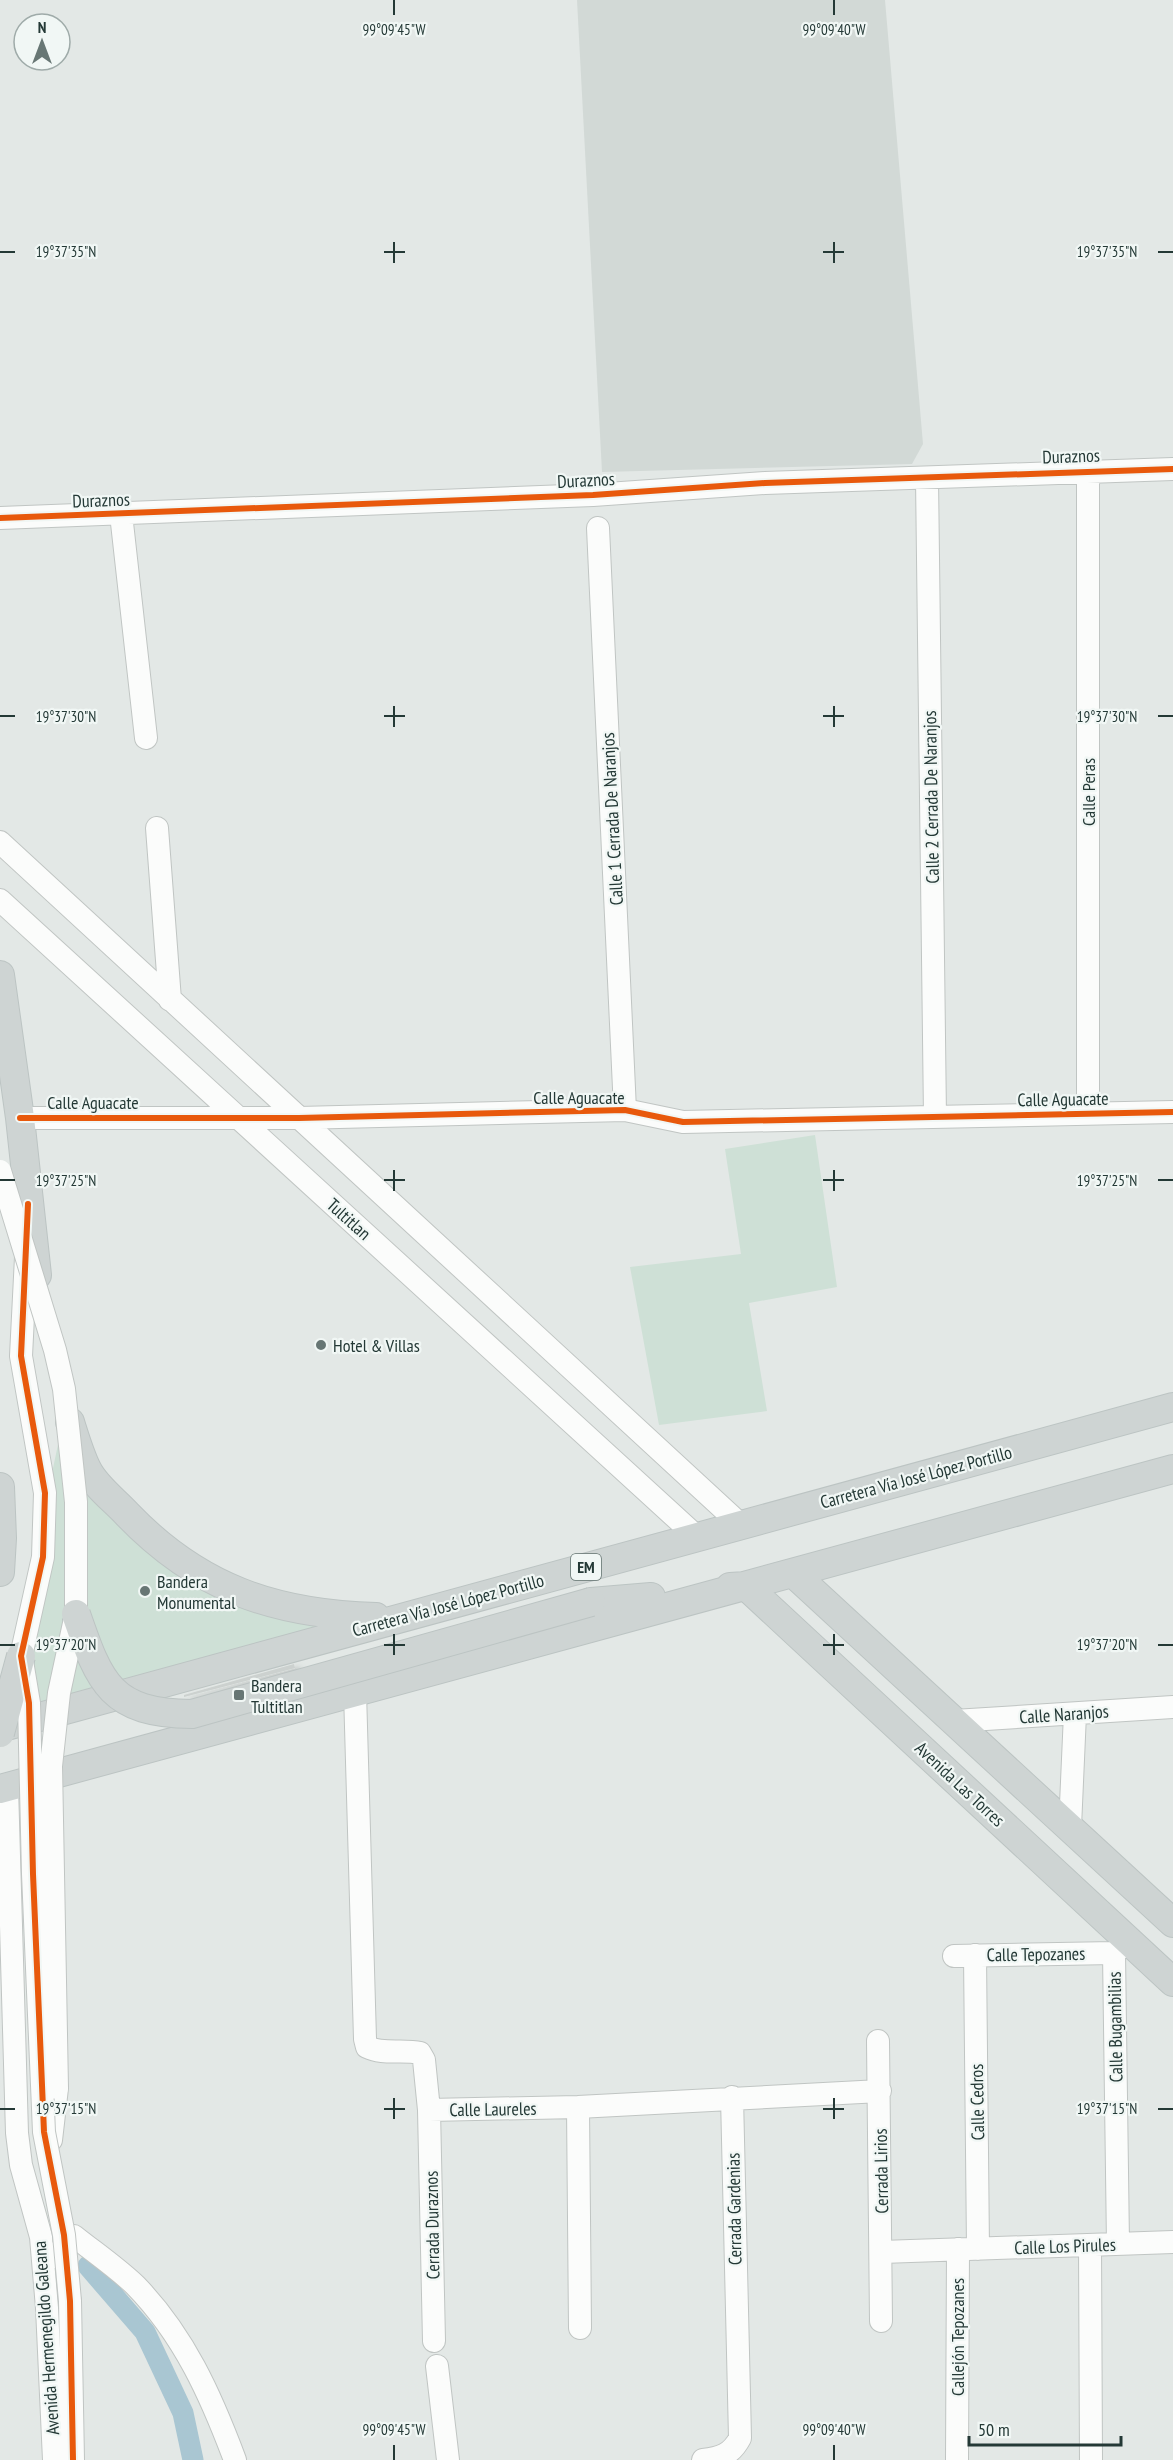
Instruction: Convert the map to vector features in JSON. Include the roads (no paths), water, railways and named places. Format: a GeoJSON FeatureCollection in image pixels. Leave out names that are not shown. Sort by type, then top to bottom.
{"type":"FeatureCollection","features":[{"type":"Feature","properties":{"kind":"main road"},"geometry":{"type":"LineString","coordinates":[[0,975],[20,1118],[28,1203],[47,1349],[88,1471],[153,1541],[201,1575],[237,1593],[273,1605],[313,1613],[402,1618]]}},
{"type":"Feature","properties":{"kind":"main road","name":"Carretera Vía José López Portillo"},"geometry":{"type":"LineString","coordinates":[[0,1730],[1173,1407]]}},
{"type":"Feature","properties":{"kind":"main road"},"geometry":{"type":"LineString","coordinates":[[3,1788],[1173,1469]]}},
{"type":"Feature","properties":{"kind":"main road"},"geometry":{"type":"LineString","coordinates":[[0,1487],[0,1572]]}},
{"type":"Feature","properties":{"kind":"main road"},"geometry":{"type":"LineString","coordinates":[[793,1573],[1173,1923]]}},
{"type":"Feature","properties":{"kind":"main road"},"geometry":{"type":"LineString","coordinates":[[76,1614],[99,1675],[111,1689],[125,1701],[145,1709],[192,1714],[591,1602],[746,1586]]}},
{"type":"Feature","properties":{"kind":"main road","name":"Avenida Las Torres"},"geometry":{"type":"LineString","coordinates":[[746,1586],[1122,1947],[1173,1982]]}},
{"type":"Feature","properties":{"kind":"main road"},"geometry":{"type":"LineString","coordinates":[[0,1730],[21,1656]]}},
{"type":"Feature","properties":{"kind":"street","name":"Duraznos"},"geometry":{"type":"LineString","coordinates":[[0,518],[593,495],[765,483],[1088,470],[1173,469]]}},
{"type":"Feature","properties":{"kind":"street","name":"Calle Peras"},"geometry":{"type":"LineString","coordinates":[[1088,470],[1088,1113]]}},
{"type":"Feature","properties":{"kind":"street","name":"Calle 2 Cerrada De Naranjos"},"geometry":{"type":"LineString","coordinates":[[927,478],[935,1117]]}},
{"type":"Feature","properties":{"kind":"street"},"geometry":{"type":"LineString","coordinates":[[121,514],[146,738]]}},
{"type":"Feature","properties":{"kind":"street","name":"Calle 1 Cerrada De Naranjos"},"geometry":{"type":"LineString","coordinates":[[598,528],[625,1110]]}},
{"type":"Feature","properties":{"kind":"street"},"geometry":{"type":"LineString","coordinates":[[157,828],[170,1000]]}},
{"type":"Feature","properties":{"kind":"street"},"geometry":{"type":"LineString","coordinates":[[0,842],[741,1525]]}},
{"type":"Feature","properties":{"kind":"street","name":"Tultitlan"},"geometry":{"type":"LineString","coordinates":[[0,900],[697,1537]]}},
{"type":"Feature","properties":{"kind":"street","name":"Calle Aguacate"},"geometry":{"type":"LineString","coordinates":[[20,1118],[237,1116],[298,1118],[625,1110],[683,1122],[1173,1112]]}},
{"type":"Feature","properties":{"kind":"street"},"geometry":{"type":"LineString","coordinates":[[0,1172],[55,1350],[64,1389],[76,1502],[76,1614],[58,1694],[51,1766],[57,2088],[41,2237]]}},
{"type":"Feature","properties":{"kind":"street"},"geometry":{"type":"LineString","coordinates":[[28,1203],[21,1356],[45,1493],[43,1557],[21,1656],[29,1703],[33,1874],[44,2132],[64,2235],[70,2301],[74,2460]]}},
{"type":"Feature","properties":{"kind":"street","name":"Calle Laureles"},"geometry":{"type":"LineString","coordinates":[[355,1692],[365,2039],[367,2047],[374,2050],[420,2053],[424,2060],[429,2110],[578,2107],[732,2097],[880,2091]]}},
{"type":"Feature","properties":{"kind":"street","name":"Calle Naranjos"},"geometry":{"type":"LineString","coordinates":[[954,1720],[1173,1707]]}},
{"type":"Feature","properties":{"kind":"street"},"geometry":{"type":"LineString","coordinates":[[1070,1827],[1075,1713]]}},
{"type":"Feature","properties":{"kind":"street","name":"Avenida Hermenegildo Galeana"},"geometry":{"type":"LineString","coordinates":[[3,1788],[17,2133],[21,2165],[41,2237],[54,2460]]}},
{"type":"Feature","properties":{"kind":"street","name":"Calle Tepozanes"},"geometry":{"type":"LineString","coordinates":[[965,1955],[1122,1947]]}},
{"type":"Feature","properties":{"kind":"street","name":"Calle Bugambilias"},"geometry":{"type":"LineString","coordinates":[[1118,2244],[1122,1947]]}},
{"type":"Feature","properties":{"kind":"street","name":"Calle Cedros"},"geometry":{"type":"LineString","coordinates":[[965,1955],[968,2249]]}},
{"type":"Feature","properties":{"kind":"street","name":"Cerrada Lirios"},"geometry":{"type":"LineString","coordinates":[[878,2041],[881,2321]]}},
{"type":"Feature","properties":{"kind":"street","name":"Cerrada Gardenias"},"geometry":{"type":"LineString","coordinates":[[703,2460],[721,2457],[734,2449],[740,2438],[732,2097]]}},
{"type":"Feature","properties":{"kind":"street"},"geometry":{"type":"LineString","coordinates":[[578,2107],[580,2328]]}},
{"type":"Feature","properties":{"kind":"street","name":"Cerrada Duraznos"},"geometry":{"type":"LineString","coordinates":[[429,2110],[434,2341]]}},
{"type":"Feature","properties":{"kind":"street"},"geometry":{"type":"LineString","coordinates":[[44,2269],[74,2236],[135,2285],[180,2341],[212,2398],[235,2460]]}},
{"type":"Feature","properties":{"kind":"street","name":"Calle Los Pirules"},"geometry":{"type":"LineString","coordinates":[[882,2252],[1173,2242]]}},
{"type":"Feature","properties":{"kind":"street"},"geometry":{"type":"LineString","coordinates":[[1090,2245],[1091,2460]]}},
{"type":"Feature","properties":{"kind":"street","name":"Callejón Tepozanes"},"geometry":{"type":"LineString","coordinates":[[957,2460],[968,2249]]}},
{"type":"Feature","properties":{"kind":"street"},"geometry":{"type":"LineString","coordinates":[[437,2366],[448,2460]]}},
{"type":"Feature","properties":{"kind":"waterway"},"geometry":{"type":"LineString","coordinates":[[88,2266],[145,2332],[183,2413],[193,2460]]}},
{"type":"Feature","properties":{"kind":"place","name":"Hotel & Villas"},"geometry":{"type":"Point","coordinates":[321,1345]}},
{"type":"Feature","properties":{"kind":"place","name":"Bandera Monumental"},"geometry":{"type":"Point","coordinates":[145,1591]}},
{"type":"Feature","properties":{"kind":"place","name":"Bandera Tultitlan"},"geometry":{"type":"Point","coordinates":[239,1695]}}]}
